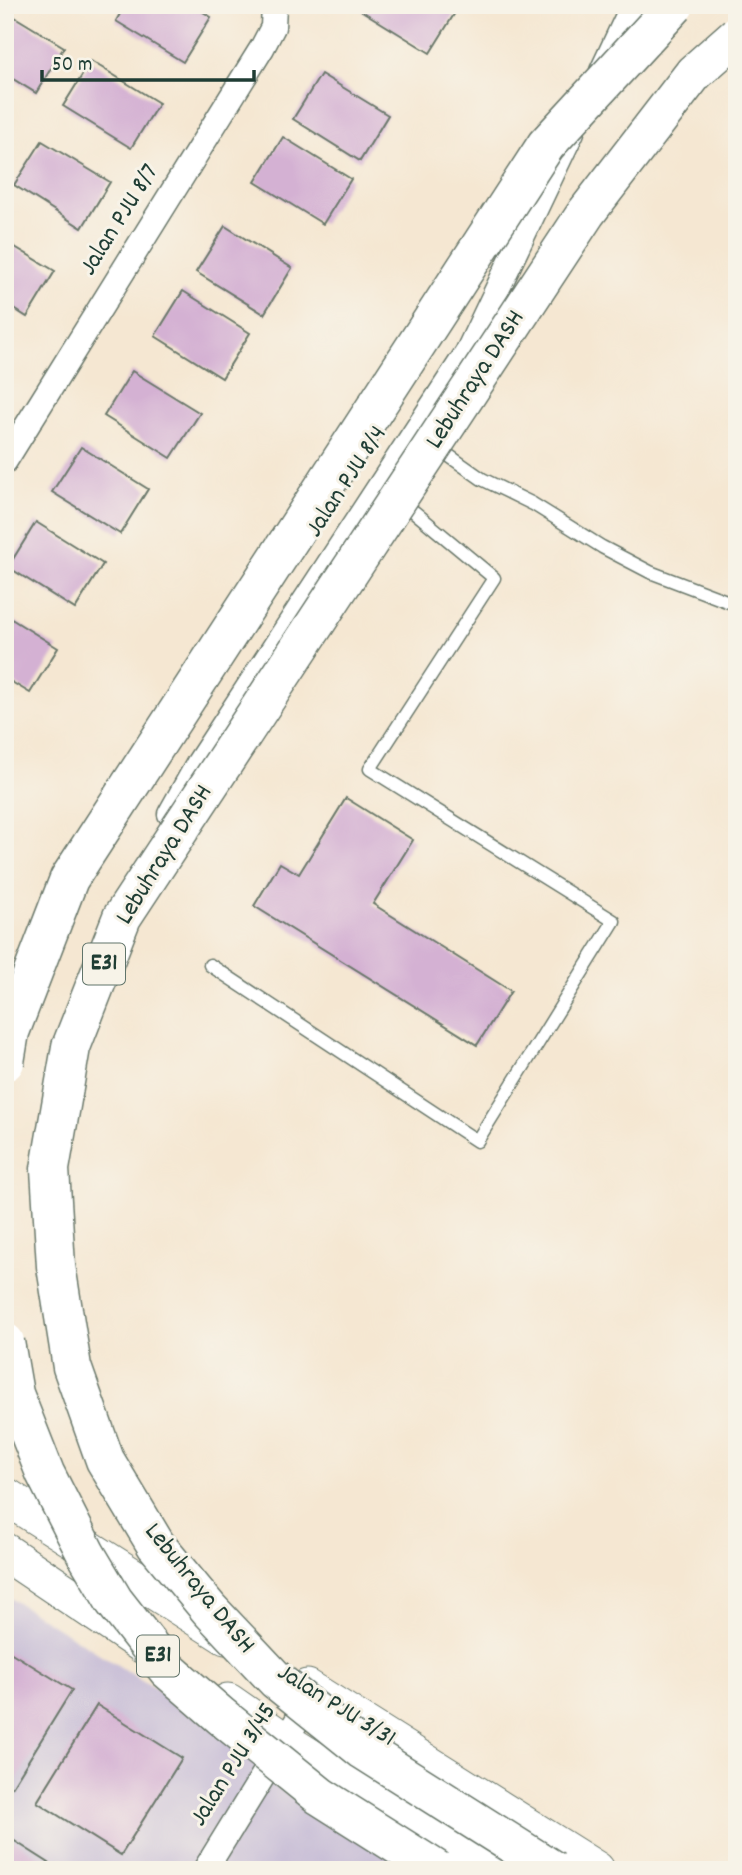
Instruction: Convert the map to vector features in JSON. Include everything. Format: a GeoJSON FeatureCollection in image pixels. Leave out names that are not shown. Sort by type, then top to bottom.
{"type":"FeatureCollection","features":[{"type":"Feature","properties":{"kind":"highway","name":"E31"},"geometry":{"type":"LineString","coordinates":[[5,1062],[10,1032],[69,879],[546,145],[675,5]]}},
{"type":"Feature","properties":{"kind":"highway","name":"Lebuhraya DASH"},"geometry":{"type":"LineString","coordinates":[[553,1870],[363,1750],[276,1680],[209,1609],[156,1545],[105,1460],[72,1367],[56,1266],[50,1168],[71,1047],[122,917],[586,213],[694,73],[737,35]]}},
{"type":"Feature","properties":{"kind":"highway","name":"E31"},"geometry":{"type":"LineString","coordinates":[[5,1342],[14,1394],[44,1473],[114,1601],[169,1670],[320,1796],[437,1870]]}},
{"type":"Feature","properties":{"kind":"street","name":"Jalan PJU 8/7"},"geometry":{"type":"LineString","coordinates":[[5,461],[262,48],[273,27],[274,5]]}},
{"type":"Feature","properties":{"kind":"street","name":"Jalan PJU 8/4"},"geometry":{"type":"LineString","coordinates":[[81,976],[198,764],[467,353],[633,5]]}},
{"type":"Feature","properties":{"kind":"street","name":"Jalan PJU 3/31"},"geometry":{"type":"LineString","coordinates":[[5,1496],[596,1870]]}},
{"type":"Feature","properties":{"kind":"street"},"geometry":{"type":"LineString","coordinates":[[5,1552],[285,1741],[489,1870]]}},
{"type":"Feature","properties":{"kind":"street","name":"Jalan PJU 3/45"},"geometry":{"type":"LineString","coordinates":[[205,1870],[314,1692]]}},
{"type":"Feature","properties":{"kind":"lane"},"geometry":{"type":"LineString","coordinates":[[415,432],[482,479],[533,504],[602,548],[650,572],[737,605]]}},
{"type":"Feature","properties":{"kind":"lane"},"geometry":{"type":"LineString","coordinates":[[210,965],[477,1142],[614,921],[370,769],[494,578],[380,484]]}},
{"type":"Feature","properties":{"kind":"shaded area"},"geometry":{"type":"Polygon","coordinates":[[[5,1595],[446,1870],[5,1870],[5,1595]]]}},
{"type":"Feature","properties":{"kind":"building"},"geometry":{"type":"Polygon","coordinates":[[[125,5],[192,5],[211,17],[183,62],[116,21],[125,5]]]}},
{"type":"Feature","properties":{"kind":"building"},"geometry":{"type":"Polygon","coordinates":[[[366,5],[454,5],[458,8],[430,53],[362,11],[366,5]]]}},
{"type":"Feature","properties":{"kind":"building"},"geometry":{"type":"Polygon","coordinates":[[[5,11],[64,47],[36,93],[5,74],[5,11]]]}},
{"type":"Feature","properties":{"kind":"building"},"geometry":{"type":"Polygon","coordinates":[[[91,61],[159,103],[131,148],[63,106],[91,61]]]}},
{"type":"Feature","properties":{"kind":"building"},"geometry":{"type":"Polygon","coordinates":[[[321,74],[388,115],[360,161],[293,119],[321,74]]]}},
{"type":"Feature","properties":{"kind":"building"},"geometry":{"type":"Polygon","coordinates":[[[283,137],[351,179],[323,224],[255,182],[283,137]]]}},
{"type":"Feature","properties":{"kind":"building"},"geometry":{"type":"Polygon","coordinates":[[[42,141],[110,182],[82,228],[14,185],[42,141]]]}},
{"type":"Feature","properties":{"kind":"building"},"geometry":{"type":"Polygon","coordinates":[[[225,226],[292,268],[264,314],[196,272],[225,226]]]}},
{"type":"Feature","properties":{"kind":"building"},"geometry":{"type":"Polygon","coordinates":[[[5,241],[55,271],[27,317],[5,303],[5,241]]]}},
{"type":"Feature","properties":{"kind":"building"},"geometry":{"type":"Polygon","coordinates":[[[183,291],[250,333],[222,378],[155,336],[183,291]]]}},
{"type":"Feature","properties":{"kind":"building"},"geometry":{"type":"Polygon","coordinates":[[[132,371],[200,413],[171,458],[104,416],[132,371]]]}},
{"type":"Feature","properties":{"kind":"building"},"geometry":{"type":"Polygon","coordinates":[[[81,447],[148,489],[120,534],[52,492],[81,447]]]}},
{"type":"Feature","properties":{"kind":"building"},"geometry":{"type":"Polygon","coordinates":[[[36,522],[103,564],[75,609],[8,567],[36,522]]]}},
{"type":"Feature","properties":{"kind":"building"},"geometry":{"type":"Polygon","coordinates":[[[5,615],[58,648],[30,693],[5,678],[5,615]]]}},
{"type":"Feature","properties":{"kind":"building"},"geometry":{"type":"Polygon","coordinates":[[[346,798],[413,840],[373,904],[511,991],[477,1045],[254,906],[280,863],[299,874],[346,798]]]}},
{"type":"Feature","properties":{"kind":"building"},"geometry":{"type":"Polygon","coordinates":[[[5,1649],[72,1690],[12,1787],[5,1782],[5,1649]]]}},
{"type":"Feature","properties":{"kind":"building"},"geometry":{"type":"Polygon","coordinates":[[[97,1705],[182,1758],[121,1855],[37,1802],[97,1705]]]}},
{"type":"Feature","properties":{"kind":"building"},"geometry":{"type":"Polygon","coordinates":[[[13,1840],[60,1870],[5,1870],[5,1853],[13,1840]]]}}]}
